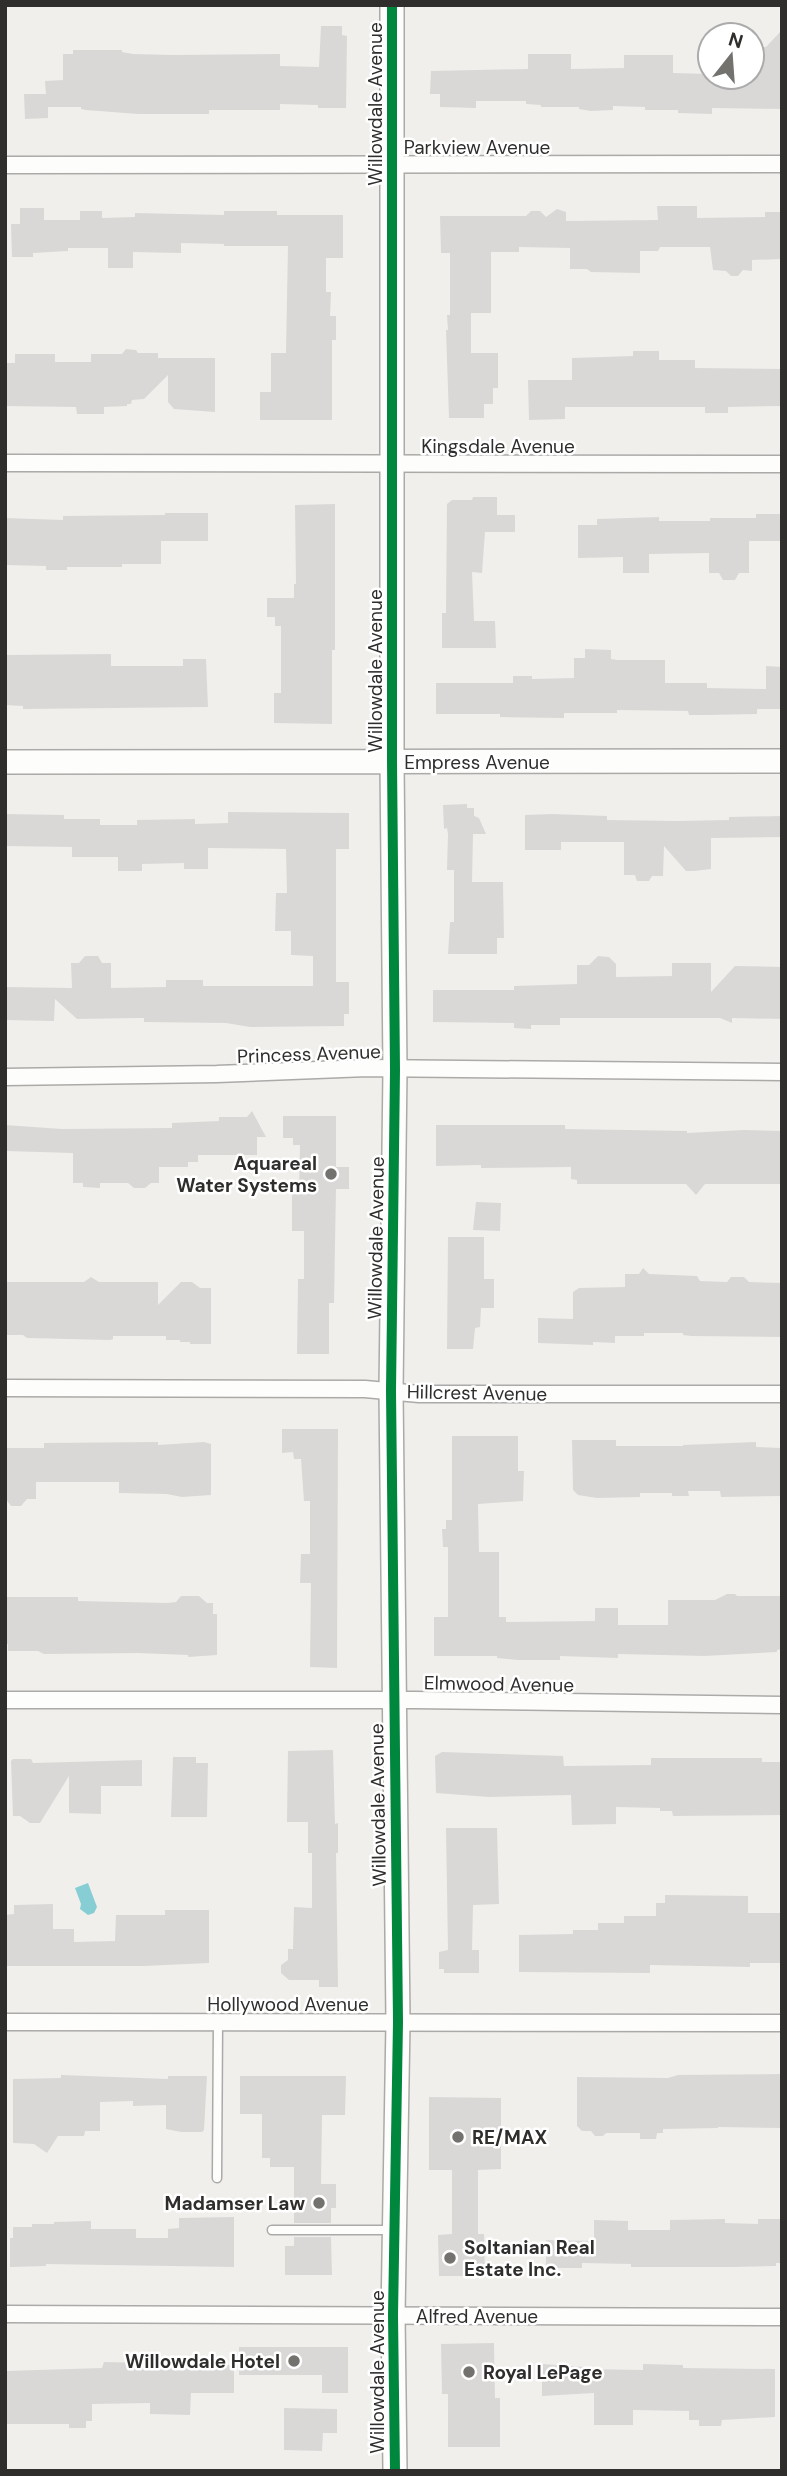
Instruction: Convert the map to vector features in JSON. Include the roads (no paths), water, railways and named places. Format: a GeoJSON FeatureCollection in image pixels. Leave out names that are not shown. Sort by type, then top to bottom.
{"type":"FeatureCollection","features":[{"type":"Feature","properties":{"kind":"street","name":"Willowdale Avenue"},"geometry":{"type":"LineString","coordinates":[[393,5],[392,762],[396,1070],[391,1391],[398,2022],[393,2315],[395,2471]]}},
{"type":"Feature","properties":{"kind":"street","name":"Parkview Avenue"},"geometry":{"type":"LineString","coordinates":[[5,164],[782,164]]}},
{"type":"Feature","properties":{"kind":"street","name":"Kingsdale Avenue"},"geometry":{"type":"LineString","coordinates":[[5,463],[782,464]]}},
{"type":"Feature","properties":{"kind":"street","name":"Empress Avenue"},"geometry":{"type":"LineString","coordinates":[[5,762],[782,761]]}},
{"type":"Feature","properties":{"kind":"street","name":"Princess Avenue"},"geometry":{"type":"LineString","coordinates":[[5,1077],[217,1074],[367,1068],[782,1072]]}},
{"type":"Feature","properties":{"kind":"street","name":"Hillcrest Avenue"},"geometry":{"type":"LineString","coordinates":[[5,1388],[365,1388],[419,1394],[782,1394]]}},
{"type":"Feature","properties":{"kind":"street","name":"Elmwood Avenue"},"geometry":{"type":"LineString","coordinates":[[5,1700],[394,1700],[782,1705]]}},
{"type":"Feature","properties":{"kind":"street","name":"Hollywood Avenue"},"geometry":{"type":"LineString","coordinates":[[5,2022],[782,2023]]}},
{"type":"Feature","properties":{"kind":"street","name":"Alfred Avenue"},"geometry":{"type":"LineString","coordinates":[[5,2314],[782,2317]]}},
{"type":"Feature","properties":{"kind":"lane"},"geometry":{"type":"LineString","coordinates":[[217,2178],[218,2021]]}},
{"type":"Feature","properties":{"kind":"lane"},"geometry":{"type":"LineString","coordinates":[[272,2230],[396,2230]]}},
{"type":"Feature","properties":{"kind":"water"},"geometry":{"type":"Polygon","coordinates":[[[88,1883],[97,1907],[94,1913],[88,1915],[80,1909],[81,1904],[75,1888],[88,1883]]]}},
{"type":"Feature","properties":{"kind":"place","name":"Aquareal Water Systems"},"geometry":{"type":"Point","coordinates":[331,1174]}},
{"type":"Feature","properties":{"kind":"place","name":"RE/MAX"},"geometry":{"type":"Point","coordinates":[458,2137]}},
{"type":"Feature","properties":{"kind":"place","name":"Madamser Law"},"geometry":{"type":"Point","coordinates":[319,2203]}},
{"type":"Feature","properties":{"kind":"place","name":"Soltanian Real Estate Inc."},"geometry":{"type":"Point","coordinates":[450,2258]}},
{"type":"Feature","properties":{"kind":"place","name":"Willowdale Hotel"},"geometry":{"type":"Point","coordinates":[294,2361]}},
{"type":"Feature","properties":{"kind":"place","name":"Royal LePage"},"geometry":{"type":"Point","coordinates":[469,2372]}}]}
